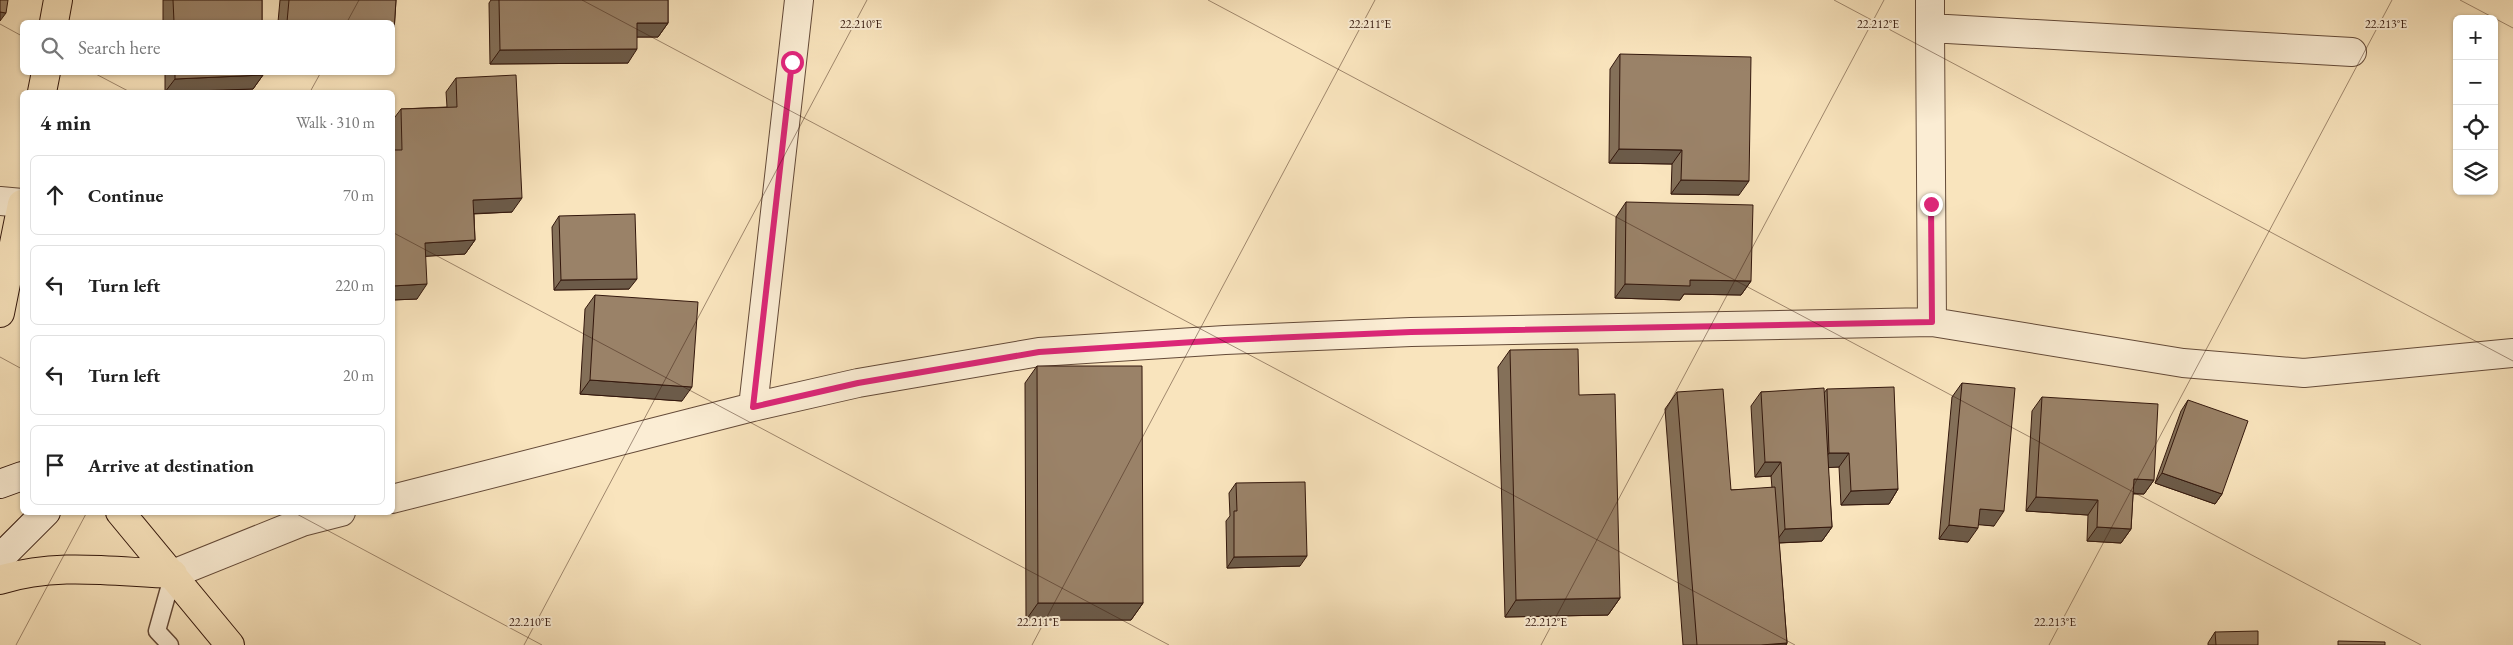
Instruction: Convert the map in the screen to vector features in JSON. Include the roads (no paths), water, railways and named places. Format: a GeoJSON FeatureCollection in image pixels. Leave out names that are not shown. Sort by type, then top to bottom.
{"type":"FeatureCollection","features":[{"type":"Feature","properties":{"kind":"main road"},"geometry":{"type":"LineString","coordinates":[[54,20],[58,0]]}},
{"type":"Feature","properties":{"kind":"main road"},"geometry":{"type":"LineString","coordinates":[[42,90],[45,75]]}},
{"type":"Feature","properties":{"kind":"main road"},"geometry":{"type":"LineString","coordinates":[[0,313],[20,213]]}},
{"type":"Feature","properties":{"kind":"main road"},"geometry":{"type":"LineString","coordinates":[[122,515],[133,531],[173,574],[230,645]]}},
{"type":"Feature","properties":{"kind":"main road"},"geometry":{"type":"LineString","coordinates":[[0,580],[27,571],[68,568],[173,574]]}},
{"type":"Feature","properties":{"kind":"street"},"geometry":{"type":"LineString","coordinates":[[753,407],[799,0]]}},
{"type":"Feature","properties":{"kind":"street"},"geometry":{"type":"LineString","coordinates":[[1930,0],[1932,322]]}},
{"type":"Feature","properties":{"kind":"street"},"geometry":{"type":"LineString","coordinates":[[1930,28],[2352,52]]}},
{"type":"Feature","properties":{"kind":"street"},"geometry":{"type":"LineString","coordinates":[[0,201],[20,203]]}},
{"type":"Feature","properties":{"kind":"street"},"geometry":{"type":"LineString","coordinates":[[395,498],[753,407],[858,383],[1049,352],[1225,340],[1411,332],[1932,322],[2184,363],[2304,373],[2513,353]]}},
{"type":"Feature","properties":{"kind":"street"},"geometry":{"type":"LineString","coordinates":[[0,484],[20,477]]}},
{"type":"Feature","properties":{"kind":"street"},"geometry":{"type":"LineString","coordinates":[[0,558],[43,515]]}},
{"type":"Feature","properties":{"kind":"street"},"geometry":{"type":"LineString","coordinates":[[173,574],[302,522],[329,515]]}},
{"type":"Feature","properties":{"kind":"lane"},"geometry":{"type":"LineString","coordinates":[[170,645],[157,630],[173,574]]}}]}
